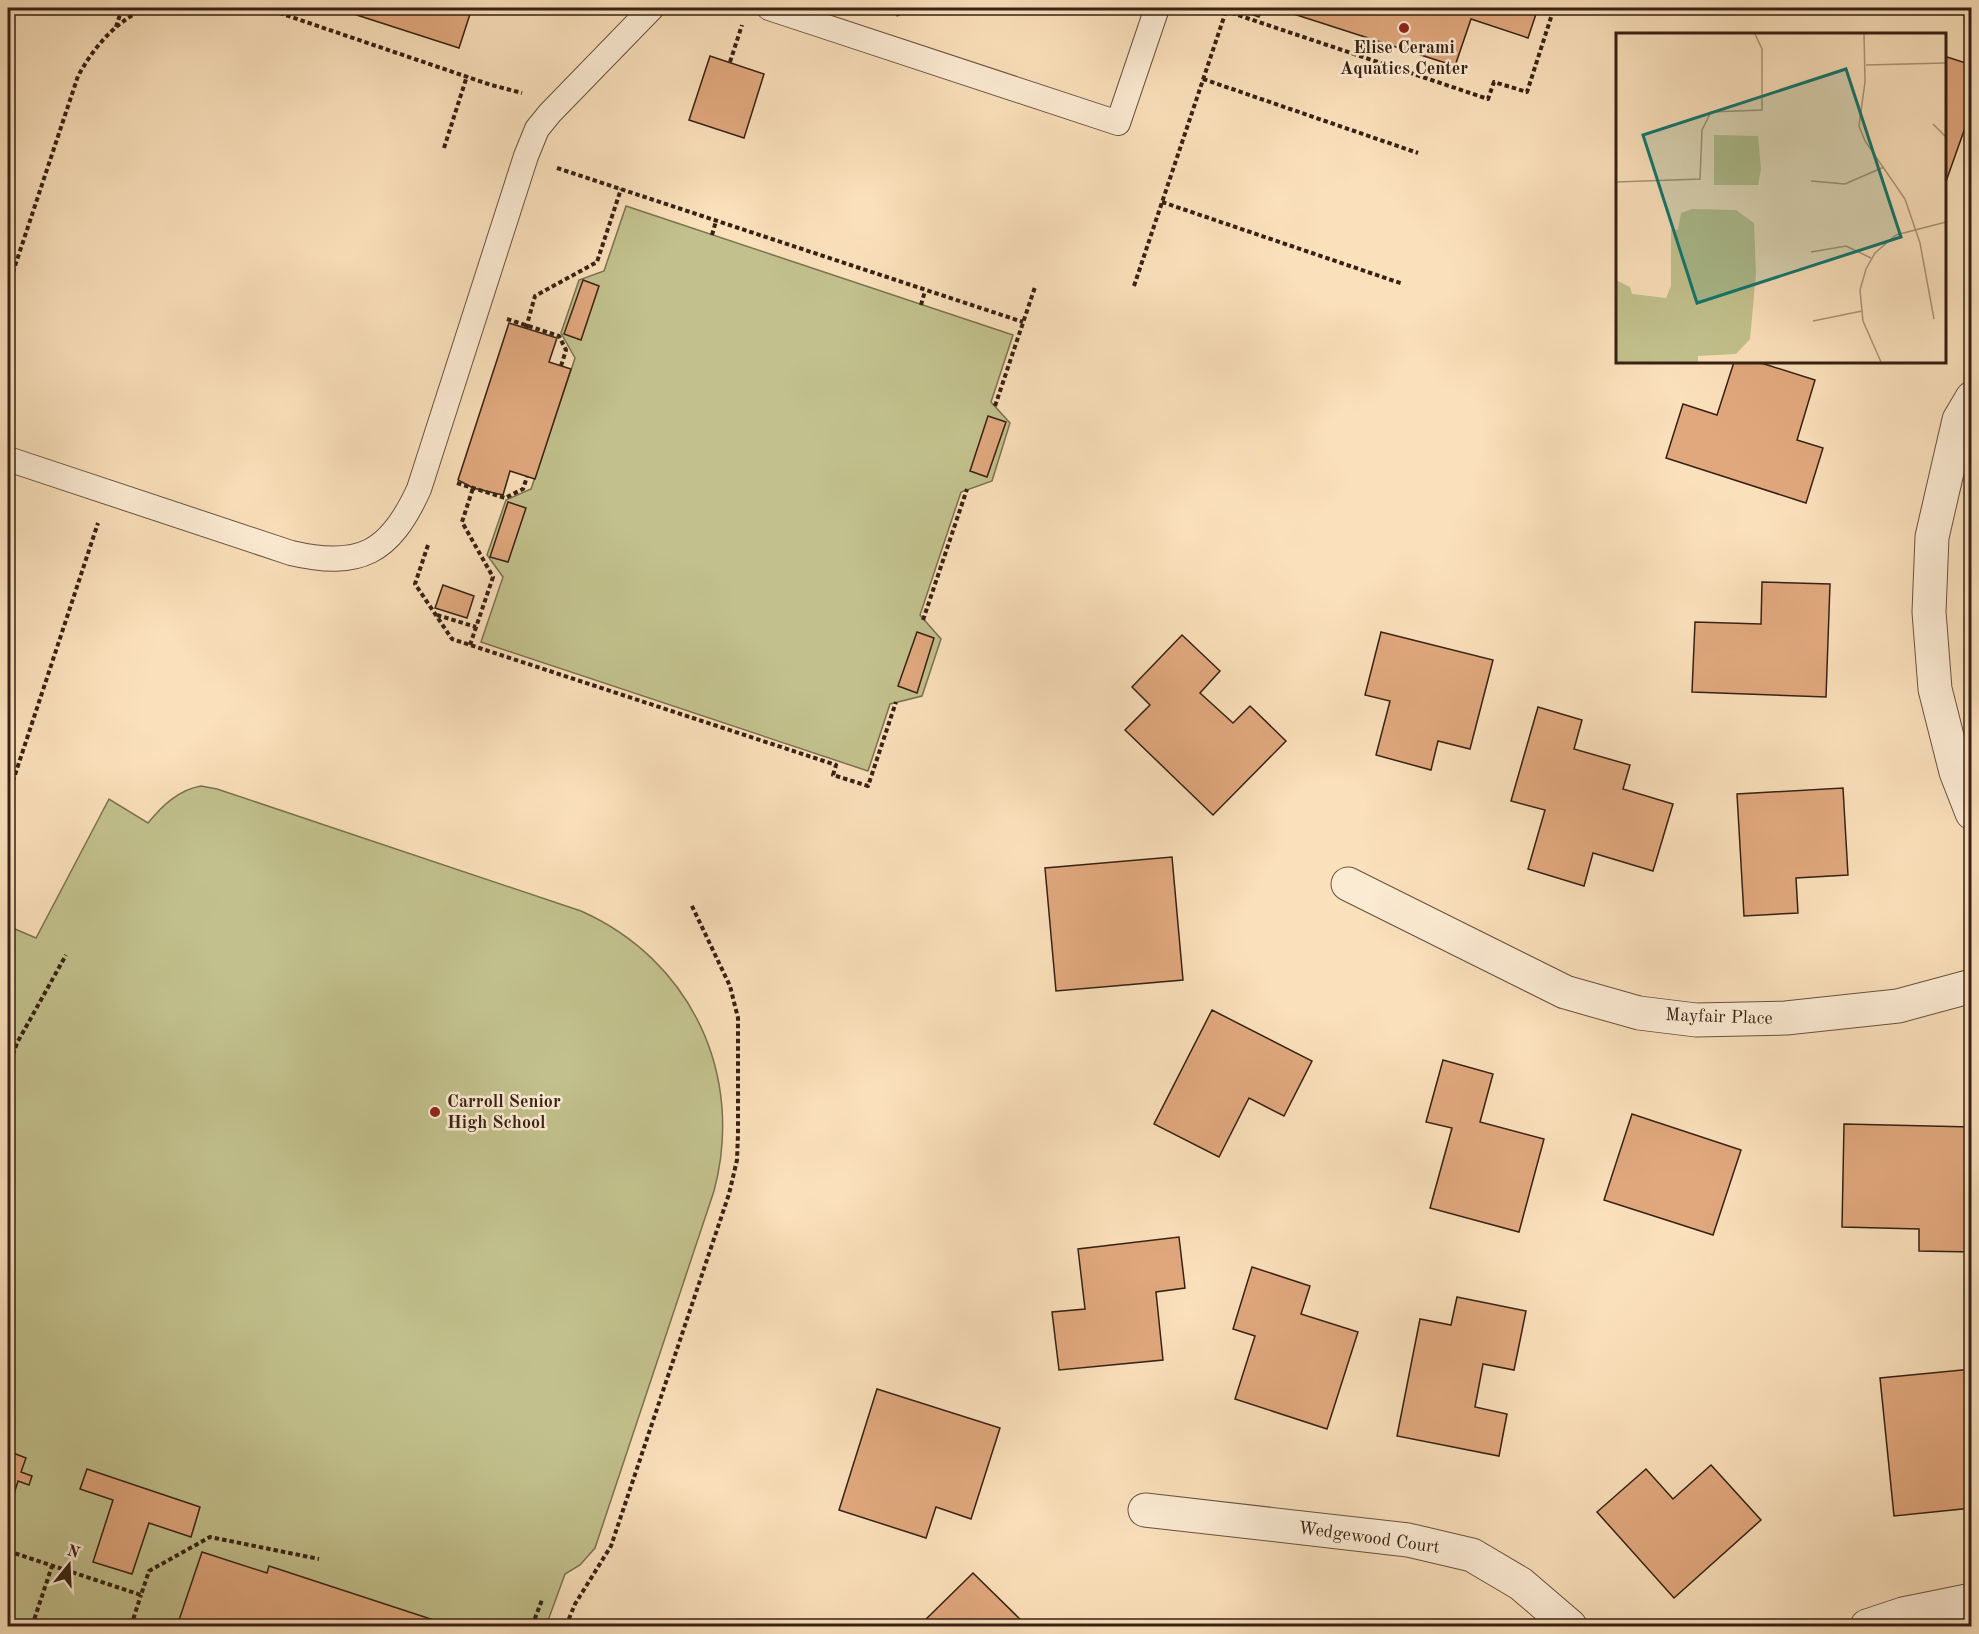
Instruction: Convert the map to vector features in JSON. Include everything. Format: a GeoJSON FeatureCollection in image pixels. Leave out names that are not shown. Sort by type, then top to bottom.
{"type":"FeatureCollection","features":[{"type":"Feature","properties":{"kind":"street"},"geometry":{"type":"LineString","coordinates":[[1971,398],[1959,420],[1932,537],[1929,612],[1935,688],[1956,772],[1971,813]]}},
{"type":"Feature","properties":{"kind":"street","name":"Mayfair Place"},"geometry":{"type":"LineString","coordinates":[[1348,885],[1565,992],[1639,1013],[1696,1020],[1786,1018],[1898,1006],[1971,986]]}},
{"type":"Feature","properties":{"kind":"street","name":"Wedgewood Court"},"geometry":{"type":"LineString","coordinates":[[1145,1510],[1408,1540],[1472,1555],[1521,1584],[1570,1626]]}},
{"type":"Feature","properties":{"kind":"street"},"geometry":{"type":"LineString","coordinates":[[1867,1626],[1903,1614],[1971,1600]]}},
{"type":"Feature","properties":{"kind":"lane"},"geometry":{"type":"LineString","coordinates":[[8,459],[291,553],[325,560],[344,560],[359,557],[373,549],[400,525],[419,489],[525,158],[537,129],[652,8]]}},
{"type":"Feature","properties":{"kind":"lane"},"geometry":{"type":"LineString","coordinates":[[769,8],[1119,123],[1157,8]]}},
{"type":"Feature","properties":{"kind":"path"},"geometry":{"type":"LineString","coordinates":[[116,27],[122,8]]}},
{"type":"Feature","properties":{"kind":"path"},"geometry":{"type":"LineString","coordinates":[[8,286],[78,76],[95,48],[116,27],[146,8]]}},
{"type":"Feature","properties":{"kind":"path"},"geometry":{"type":"LineString","coordinates":[[266,8],[507,90],[528,93]]}},
{"type":"Feature","properties":{"kind":"path"},"geometry":{"type":"LineString","coordinates":[[1047,8],[1054,10],[1055,8]]}},
{"type":"Feature","properties":{"kind":"path"},"geometry":{"type":"LineString","coordinates":[[1217,8],[1248,15],[1488,99],[1494,82],[1527,92],[1554,8]]}},
{"type":"Feature","properties":{"kind":"path"},"geometry":{"type":"LineString","coordinates":[[1134,286],[1226,11]]}},
{"type":"Feature","properties":{"kind":"path"},"geometry":{"type":"LineString","coordinates":[[730,62],[745,18]]}},
{"type":"Feature","properties":{"kind":"path"},"geometry":{"type":"LineString","coordinates":[[444,148],[468,76]]}},
{"type":"Feature","properties":{"kind":"path"},"geometry":{"type":"LineString","coordinates":[[1203,79],[1418,153]]}},
{"type":"Feature","properties":{"kind":"path"},"geometry":{"type":"LineString","coordinates":[[525,158],[1023,322]]}},
{"type":"Feature","properties":{"kind":"path"},"geometry":{"type":"LineString","coordinates":[[526,327],[535,296],[597,262],[621,189]]}},
{"type":"Feature","properties":{"kind":"path"},"geometry":{"type":"LineString","coordinates":[[1162,202],[1403,284]]}},
{"type":"Feature","properties":{"kind":"path"},"geometry":{"type":"LineString","coordinates":[[712,235],[716,221]]}},
{"type":"Feature","properties":{"kind":"path"},"geometry":{"type":"LineString","coordinates":[[995,406],[1035,287]]}},
{"type":"Feature","properties":{"kind":"path"},"geometry":{"type":"LineString","coordinates":[[921,305],[925,291]]}},
{"type":"Feature","properties":{"kind":"path"},"geometry":{"type":"LineString","coordinates":[[503,318],[559,336],[566,350],[561,366]]}},
{"type":"Feature","properties":{"kind":"path"},"geometry":{"type":"LineString","coordinates":[[449,480],[505,498],[523,489],[527,477]]}},
{"type":"Feature","properties":{"kind":"path"},"geometry":{"type":"LineString","coordinates":[[470,645],[493,577],[462,522],[473,488]]}},
{"type":"Feature","properties":{"kind":"path"},"geometry":{"type":"LineString","coordinates":[[924,620],[967,489]]}},
{"type":"Feature","properties":{"kind":"path"},"geometry":{"type":"LineString","coordinates":[[8,796],[98,523]]}},
{"type":"Feature","properties":{"kind":"path"},"geometry":{"type":"LineString","coordinates":[[428,543],[415,584],[452,639],[836,765],[833,775],[868,786],[896,702]]}},
{"type":"Feature","properties":{"kind":"path"},"geometry":{"type":"LineString","coordinates":[[435,614],[476,627]]}},
{"type":"Feature","properties":{"kind":"path"},"geometry":{"type":"LineString","coordinates":[[566,1626],[575,1604],[605,1557],[617,1531],[729,1194],[737,1160],[738,1018],[730,986],[691,904]]}},
{"type":"Feature","properties":{"kind":"path"},"geometry":{"type":"LineString","coordinates":[[8,1069],[16,1043],[66,955]]}},
{"type":"Feature","properties":{"kind":"path"},"geometry":{"type":"LineString","coordinates":[[131,1626],[149,1571],[210,1537],[319,1559]]}},
{"type":"Feature","properties":{"kind":"path"},"geometry":{"type":"LineString","coordinates":[[8,1551],[141,1596]]}},
{"type":"Feature","properties":{"kind":"path"},"geometry":{"type":"LineString","coordinates":[[32,1626],[52,1566]]}},
{"type":"Feature","properties":{"kind":"path"},"geometry":{"type":"LineString","coordinates":[[532,1626],[542,1600]]}},
{"type":"Feature","properties":{"kind":"shaded area"},"geometry":{"type":"Polygon","coordinates":[[[626,206],[1013,335],[991,402],[1010,423],[992,481],[961,492],[920,615],[941,639],[922,696],[890,704],[868,771],[481,642],[503,577],[487,555],[506,500],[531,489],[575,358],[561,333],[579,280],[604,271],[626,206]]]}},
{"type":"Feature","properties":{"kind":"shaded area"},"geometry":{"type":"Polygon","coordinates":[[[201,786],[217,789],[581,911],[620,932],[653,959],[680,991],[700,1026],[715,1064],[722,1105],[722,1148],[714,1191],[595,1548],[580,1565],[565,1574],[546,1626],[8,1626],[8,926],[36,938],[109,799],[148,823],[171,800],[185,791],[201,786]]]}},
{"type":"Feature","properties":{"kind":"building"},"geometry":{"type":"Polygon","coordinates":[[[335,8],[472,8],[459,48],[335,8]]]}},
{"type":"Feature","properties":{"kind":"building"},"geometry":{"type":"Polygon","coordinates":[[[1237,8],[1262,8],[1259,17],[1237,8]]]}},
{"type":"Feature","properties":{"kind":"building","name":"Elise Cerami Aquatics Center"},"geometry":{"type":"Polygon","coordinates":[[[1275,8],[1538,8],[1528,38],[1471,19],[1455,66],[1275,8]]]}},
{"type":"Feature","properties":{"kind":"building"},"geometry":{"type":"Polygon","coordinates":[[[710,56],[764,74],[744,138],[689,120],[710,56]]]}},
{"type":"Feature","properties":{"kind":"building"},"geometry":{"type":"Polygon","coordinates":[[[1946,57],[1972,65],[1972,108],[1946,181],[1946,57]]]}},
{"type":"Feature","properties":{"kind":"building"},"geometry":{"type":"Polygon","coordinates":[[[583,280],[599,286],[581,340],[564,334],[583,280]]]}},
{"type":"Feature","properties":{"kind":"building"},"geometry":{"type":"Polygon","coordinates":[[[509,323],[557,338],[549,362],[571,369],[535,479],[510,471],[503,495],[473,488],[458,480],[509,323]]]}},
{"type":"Feature","properties":{"kind":"building"},"geometry":{"type":"Polygon","coordinates":[[[1734,363],[1761,363],[1815,380],[1797,440],[1823,448],[1806,503],[1666,458],[1683,404],[1717,415],[1734,363]]]}},
{"type":"Feature","properties":{"kind":"building"},"geometry":{"type":"Polygon","coordinates":[[[988,416],[1006,422],[987,477],[970,471],[988,416]]]}},
{"type":"Feature","properties":{"kind":"building"},"geometry":{"type":"Polygon","coordinates":[[[508,502],[526,508],[508,562],[490,557],[508,502]]]}},
{"type":"Feature","properties":{"kind":"building"},"geometry":{"type":"Polygon","coordinates":[[[1762,582],[1830,584],[1826,697],[1692,692],[1695,622],[1761,624],[1762,582]]]}},
{"type":"Feature","properties":{"kind":"building"},"geometry":{"type":"Polygon","coordinates":[[[443,585],[474,596],[467,618],[435,608],[443,585]]]}},
{"type":"Feature","properties":{"kind":"building"},"geometry":{"type":"Polygon","coordinates":[[[917,632],[934,638],[917,693],[898,686],[917,632]]]}},
{"type":"Feature","properties":{"kind":"building"},"geometry":{"type":"Polygon","coordinates":[[[1381,632],[1493,660],[1470,749],[1438,741],[1431,770],[1376,755],[1390,701],[1365,695],[1381,632]]]}},
{"type":"Feature","properties":{"kind":"building"},"geometry":{"type":"Polygon","coordinates":[[[1182,635],[1220,671],[1200,693],[1233,723],[1250,706],[1286,741],[1213,815],[1125,730],[1150,705],[1132,687],[1182,635]]]}},
{"type":"Feature","properties":{"kind":"building"},"geometry":{"type":"Polygon","coordinates":[[[1538,707],[1582,720],[1574,749],[1630,765],[1623,789],[1673,804],[1653,871],[1593,853],[1584,886],[1528,869],[1545,810],[1511,801],[1538,707]]]}},
{"type":"Feature","properties":{"kind":"building"},"geometry":{"type":"Polygon","coordinates":[[[1843,788],[1848,875],[1796,878],[1798,913],[1744,916],[1737,794],[1843,788]]]}},
{"type":"Feature","properties":{"kind":"building"},"geometry":{"type":"Polygon","coordinates":[[[1172,857],[1183,980],[1056,991],[1045,868],[1172,857]]]}},
{"type":"Feature","properties":{"kind":"building"},"geometry":{"type":"Polygon","coordinates":[[[1212,1010],[1312,1061],[1284,1116],[1249,1098],[1219,1157],[1154,1124],[1212,1010]]]}},
{"type":"Feature","properties":{"kind":"building"},"geometry":{"type":"Polygon","coordinates":[[[1443,1060],[1493,1074],[1480,1122],[1544,1139],[1519,1232],[1430,1208],[1452,1128],[1426,1122],[1443,1060]]]}},
{"type":"Feature","properties":{"kind":"building"},"geometry":{"type":"Polygon","coordinates":[[[1632,1114],[1741,1150],[1713,1235],[1604,1200],[1632,1114]]]}},
{"type":"Feature","properties":{"kind":"building"},"geometry":{"type":"Polygon","coordinates":[[[1844,1124],[1972,1127],[1972,1252],[1919,1251],[1919,1229],[1842,1227],[1844,1124]]]}},
{"type":"Feature","properties":{"kind":"building"},"geometry":{"type":"Polygon","coordinates":[[[1179,1237],[1185,1288],[1156,1292],[1163,1360],[1059,1370],[1052,1312],[1085,1309],[1078,1249],[1179,1237]]]}},
{"type":"Feature","properties":{"kind":"building"},"geometry":{"type":"Polygon","coordinates":[[[1252,1267],[1310,1286],[1301,1314],[1358,1332],[1327,1429],[1235,1399],[1255,1336],[1233,1329],[1252,1267]]]}},
{"type":"Feature","properties":{"kind":"building"},"geometry":{"type":"Polygon","coordinates":[[[1457,1297],[1526,1311],[1514,1370],[1483,1364],[1475,1407],[1507,1414],[1499,1456],[1397,1436],[1420,1319],[1451,1325],[1457,1297]]]}},
{"type":"Feature","properties":{"kind":"building"},"geometry":{"type":"Polygon","coordinates":[[[1972,1369],[1972,1508],[1894,1516],[1880,1378],[1972,1369]]]}},
{"type":"Feature","properties":{"kind":"building"},"geometry":{"type":"Polygon","coordinates":[[[877,1389],[1000,1428],[971,1519],[936,1507],[926,1538],[839,1510],[877,1389]]]}},
{"type":"Feature","properties":{"kind":"building"},"geometry":{"type":"Polygon","coordinates":[[[8,1451],[26,1458],[21,1472],[32,1476],[29,1485],[18,1481],[8,1513],[8,1451]]]}},
{"type":"Feature","properties":{"kind":"building"},"geometry":{"type":"Polygon","coordinates":[[[1711,1465],[1761,1520],[1674,1598],[1597,1512],[1646,1469],[1673,1499],[1711,1465]]]}},
{"type":"Feature","properties":{"kind":"building"},"geometry":{"type":"Polygon","coordinates":[[[87,1469],[200,1507],[191,1537],[149,1523],[132,1574],[93,1562],[113,1500],[80,1489],[87,1469]]]}},
{"type":"Feature","properties":{"kind":"building"},"geometry":{"type":"Polygon","coordinates":[[[202,1552],[267,1573],[269,1566],[452,1626],[177,1626],[202,1552]]]}},
{"type":"Feature","properties":{"kind":"building"},"geometry":{"type":"Polygon","coordinates":[[[973,1573],[1027,1626],[919,1626],[973,1573]]]}},
{"type":"Feature","properties":{"kind":"place","name":"Elise Cerami Aquatics Center"},"geometry":{"type":"Point","coordinates":[1404,28]}},
{"type":"Feature","properties":{"kind":"place","name":"Carroll Senior High School"},"geometry":{"type":"Point","coordinates":[435,1112]}}]}
